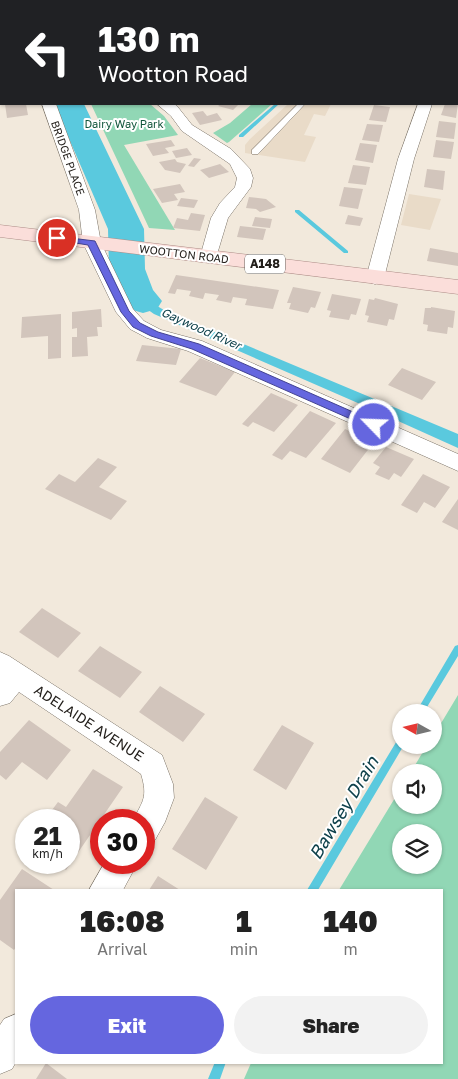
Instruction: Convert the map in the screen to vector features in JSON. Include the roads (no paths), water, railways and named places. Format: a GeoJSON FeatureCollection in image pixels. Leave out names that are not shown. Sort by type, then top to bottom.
{"type":"FeatureCollection","features":[{"type":"Feature","properties":{"kind":"main road","name":"WOOTTON ROAD"},"geometry":{"type":"LineString","coordinates":[[2,234],[97,243],[458,287]]}},
{"type":"Feature","properties":{"kind":"street","name":"BRIDGE PLACE"},"geometry":{"type":"LineString","coordinates":[[49,105],[97,243],[125,312],[137,325],[154,334],[195,346],[458,463]]}},
{"type":"Feature","properties":{"kind":"street"},"geometry":{"type":"LineString","coordinates":[[165,105],[179,115],[186,128],[210,141],[236,161],[244,170],[244,187],[224,209],[217,225],[208,257]]}},
{"type":"Feature","properties":{"kind":"street"},"geometry":{"type":"LineString","coordinates":[[374,278],[406,159],[425,105]]}},
{"type":"Feature","properties":{"kind":"street","name":"ADELAIDE AVENUE"},"geometry":{"type":"LineString","coordinates":[[5,678],[152,765],[160,785],[159,805],[155,811]]}},
{"type":"Feature","properties":{"kind":"street"},"geometry":{"type":"LineString","coordinates":[[106,889],[115,874]]}},
{"type":"Feature","properties":{"kind":"street"},"geometry":{"type":"LineString","coordinates":[[0,1056],[15,1033]]}},
{"type":"Feature","properties":{"kind":"lane"},"geometry":{"type":"LineString","coordinates":[[255,152],[301,105]]}},
{"type":"Feature","properties":{"kind":"water"},"geometry":{"type":"Polygon","coordinates":[[[61,105],[78,105],[137,222],[138,231],[114,228],[115,224],[61,105]]]}},
{"type":"Feature","properties":{"kind":"water"},"geometry":{"type":"Polygon","coordinates":[[[119,249],[137,251],[137,273],[140,288],[149,300],[167,312],[458,434],[458,448],[154,314],[137,300],[126,287],[121,271],[119,249]]]}},
{"type":"Feature","properties":{"kind":"waterway","name":"Gaywood River"},"geometry":{"type":"LineString","coordinates":[[69,105],[126,229],[127,269],[136,296],[143,301]]}},
{"type":"Feature","properties":{"kind":"waterway"},"geometry":{"type":"LineString","coordinates":[[241,136],[276,105]]}},
{"type":"Feature","properties":{"kind":"waterway"},"geometry":{"type":"LineString","coordinates":[[297,211],[346,252]]}},
{"type":"Feature","properties":{"kind":"waterway","name":"Bawsey Drain"},"geometry":{"type":"LineString","coordinates":[[425,704],[458,649]]}},
{"type":"Feature","properties":{"kind":"waterway","name":"Bawsey Drain"},"geometry":{"type":"LineString","coordinates":[[313,889],[394,754]]}},
{"type":"Feature","properties":{"kind":"waterway","name":"Bawsey Drain"},"geometry":{"type":"LineString","coordinates":[[214,1079],[220,1064]]}},
{"type":"Feature","properties":{"kind":"park label","name":"Dairy Way Park"},"geometry":{"type":"Point","coordinates":[124,124]}}]}
